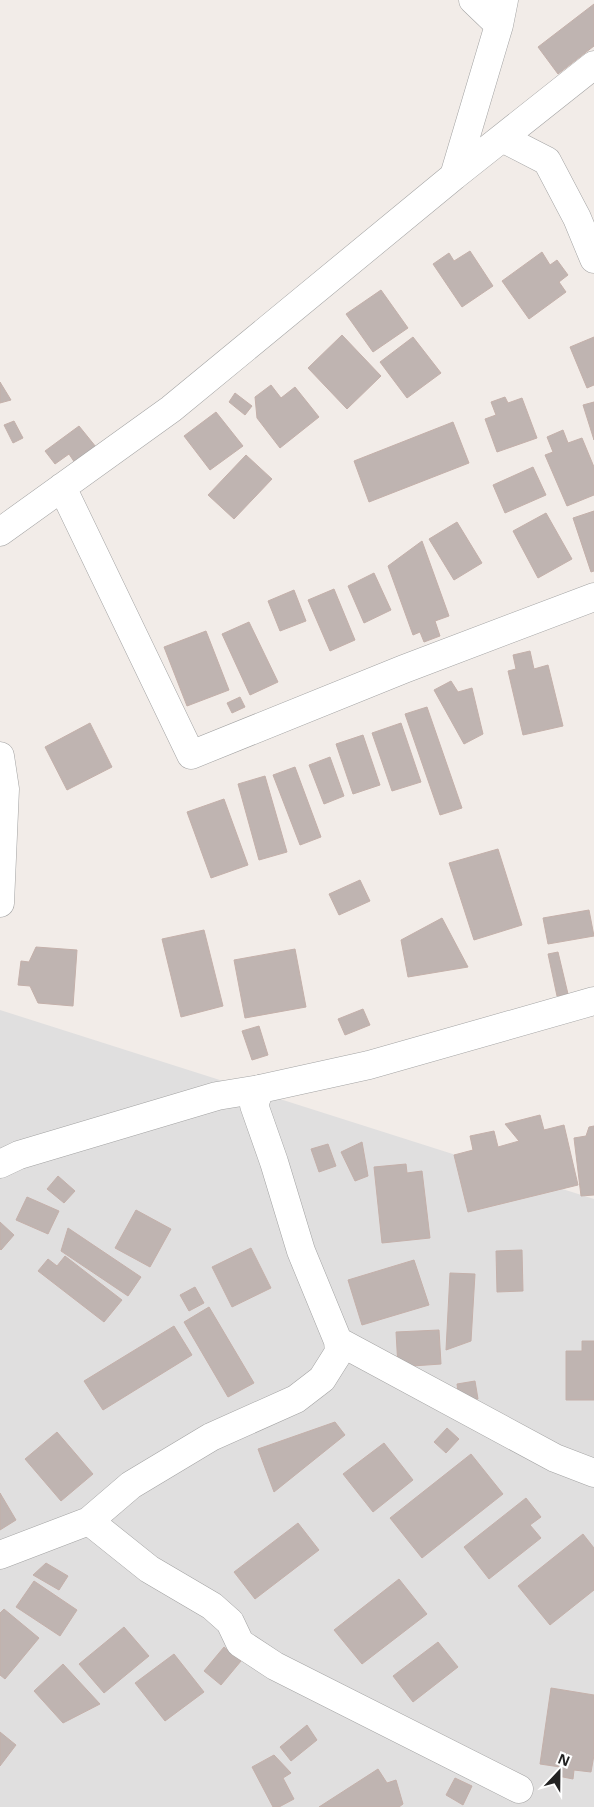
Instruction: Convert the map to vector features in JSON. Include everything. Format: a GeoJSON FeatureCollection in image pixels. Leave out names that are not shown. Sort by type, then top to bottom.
{"type":"FeatureCollection","features":[{"type":"Feature","properties":{"kind":"street"},"geometry":{"type":"LineString","coordinates":[[454,176],[502,12],[474,0]]}},
{"type":"Feature","properties":{"kind":"street"},"geometry":{"type":"LineString","coordinates":[[0,532],[171,409],[454,176],[594,66]]}},
{"type":"Feature","properties":{"kind":"street"},"geometry":{"type":"LineString","coordinates":[[502,138],[547,161],[577,218],[594,259]]}},
{"type":"Feature","properties":{"kind":"street"},"geometry":{"type":"LineString","coordinates":[[62,486],[191,755],[404,669],[594,597]]}},
{"type":"Feature","properties":{"kind":"street"},"geometry":{"type":"LineString","coordinates":[[0,756],[5,789],[0,903]]}},
{"type":"Feature","properties":{"kind":"street"},"geometry":{"type":"LineString","coordinates":[[0,1164],[19,1155],[217,1096],[260,1089],[369,1065],[594,1001]]}},
{"type":"Feature","properties":{"kind":"street"},"geometry":{"type":"LineString","coordinates":[[0,1554],[89,1521],[131,1485],[203,1442],[296,1399],[322,1379],[339,1352],[338,1341],[301,1251],[274,1162],[254,1105],[260,1089]]}},
{"type":"Feature","properties":{"kind":"street"},"geometry":{"type":"LineString","coordinates":[[338,1341],[555,1458],[594,1473]]}},
{"type":"Feature","properties":{"kind":"street"},"geometry":{"type":"LineString","coordinates":[[89,1521],[149,1569],[212,1606],[230,1622],[240,1643],[275,1666],[519,1789]]}},
{"type":"Feature","properties":{"kind":"shaded area"},"geometry":{"type":"Polygon","coordinates":[[[0,1010],[594,1199],[594,1807],[0,1807],[0,1010]]]}},
{"type":"Feature","properties":{"kind":"building"},"geometry":{"type":"Polygon","coordinates":[[[594,4],[594,46],[558,74],[538,47],[594,4]]]}},
{"type":"Feature","properties":{"kind":"building"},"geometry":{"type":"Polygon","coordinates":[[[470,251],[493,286],[462,307],[433,264],[449,253],[454,261],[470,251]]]}},
{"type":"Feature","properties":{"kind":"building"},"geometry":{"type":"Polygon","coordinates":[[[542,252],[550,265],[557,260],[568,275],[559,282],[566,292],[529,319],[502,281],[542,252]]]}},
{"type":"Feature","properties":{"kind":"building"},"geometry":{"type":"Polygon","coordinates":[[[381,290],[408,328],[373,352],[346,314],[381,290]]]}},
{"type":"Feature","properties":{"kind":"building"},"geometry":{"type":"Polygon","coordinates":[[[342,335],[381,376],[347,409],[308,368],[342,335]]]}},
{"type":"Feature","properties":{"kind":"building"},"geometry":{"type":"Polygon","coordinates":[[[413,337],[441,373],[407,398],[380,362],[413,337]]]}},
{"type":"Feature","properties":{"kind":"building"},"geometry":{"type":"Polygon","coordinates":[[[594,337],[594,385],[587,388],[570,347],[594,337]]]}},
{"type":"Feature","properties":{"kind":"building"},"geometry":{"type":"Polygon","coordinates":[[[0,382],[11,400],[0,403],[0,382]]]}},
{"type":"Feature","properties":{"kind":"building"},"geometry":{"type":"Polygon","coordinates":[[[271,385],[281,398],[295,387],[319,417],[280,448],[257,418],[255,397],[271,385]]]}},
{"type":"Feature","properties":{"kind":"building"},"geometry":{"type":"Polygon","coordinates":[[[235,393],[252,406],[245,415],[229,402],[235,393]]]}},
{"type":"Feature","properties":{"kind":"building"},"geometry":{"type":"Polygon","coordinates":[[[505,397],[508,403],[522,398],[537,438],[497,452],[485,419],[496,415],[491,402],[505,397]]]}},
{"type":"Feature","properties":{"kind":"building"},"geometry":{"type":"Polygon","coordinates":[[[594,402],[594,440],[583,405],[594,402]]]}},
{"type":"Feature","properties":{"kind":"building"},"geometry":{"type":"Polygon","coordinates":[[[216,412],[243,446],[210,470],[184,436],[216,412]]]}},
{"type":"Feature","properties":{"kind":"building"},"geometry":{"type":"Polygon","coordinates":[[[14,421],[23,438],[13,443],[4,425],[14,421]]]}},
{"type":"Feature","properties":{"kind":"building"},"geometry":{"type":"Polygon","coordinates":[[[453,422],[469,463],[369,502],[354,461],[453,422]]]}},
{"type":"Feature","properties":{"kind":"building"},"geometry":{"type":"Polygon","coordinates":[[[79,426],[96,447],[75,463],[69,454],[55,464],[45,451],[79,426]]]}},
{"type":"Feature","properties":{"kind":"building"},"geometry":{"type":"Polygon","coordinates":[[[563,430],[568,443],[582,438],[594,467],[594,495],[567,506],[545,455],[553,452],[547,437],[563,430]]]}},
{"type":"Feature","properties":{"kind":"building"},"geometry":{"type":"Polygon","coordinates":[[[246,455],[272,479],[234,519],[208,495],[246,455]]]}},
{"type":"Feature","properties":{"kind":"building"},"geometry":{"type":"Polygon","coordinates":[[[533,467],[546,495],[505,513],[493,485],[533,467]]]}},
{"type":"Feature","properties":{"kind":"building"},"geometry":{"type":"Polygon","coordinates":[[[594,511],[594,571],[591,572],[573,518],[594,511]]]}},
{"type":"Feature","properties":{"kind":"building"},"geometry":{"type":"Polygon","coordinates":[[[546,513],[572,559],[538,578],[513,531],[546,513]]]}},
{"type":"Feature","properties":{"kind":"building"},"geometry":{"type":"Polygon","coordinates":[[[457,522],[482,563],[454,580],[429,539],[457,522]]]}},
{"type":"Feature","properties":{"kind":"building"},"geometry":{"type":"Polygon","coordinates":[[[422,541],[449,616],[435,621],[440,636],[424,642],[420,632],[413,635],[388,566],[422,541]]]}},
{"type":"Feature","properties":{"kind":"building"},"geometry":{"type":"Polygon","coordinates":[[[374,573],[391,610],[364,623],[348,586],[374,573]]]}},
{"type":"Feature","properties":{"kind":"building"},"geometry":{"type":"Polygon","coordinates":[[[334,589],[355,640],[330,651],[308,600],[334,589]]]}},
{"type":"Feature","properties":{"kind":"building"},"geometry":{"type":"Polygon","coordinates":[[[294,590],[306,621],[280,631],[268,601],[294,590]]]}},
{"type":"Feature","properties":{"kind":"building"},"geometry":{"type":"Polygon","coordinates":[[[249,622],[278,682],[250,695],[222,634],[249,622]]]}},
{"type":"Feature","properties":{"kind":"building"},"geometry":{"type":"Polygon","coordinates":[[[206,631],[229,690],[187,706],[164,647],[206,631]]]}},
{"type":"Feature","properties":{"kind":"building"},"geometry":{"type":"Polygon","coordinates":[[[530,651],[534,669],[548,665],[563,726],[523,735],[508,671],[516,669],[513,655],[530,651]]]}},
{"type":"Feature","properties":{"kind":"building"},"geometry":{"type":"Polygon","coordinates":[[[451,681],[458,692],[472,688],[483,734],[464,744],[434,690],[451,681]]]}},
{"type":"Feature","properties":{"kind":"building"},"geometry":{"type":"Polygon","coordinates":[[[240,697],[245,707],[232,713],[227,703],[240,697]]]}},
{"type":"Feature","properties":{"kind":"building"},"geometry":{"type":"Polygon","coordinates":[[[427,707],[462,808],[440,815],[405,714],[427,707]]]}},
{"type":"Feature","properties":{"kind":"building"},"geometry":{"type":"Polygon","coordinates":[[[90,723],[112,767],[67,790],[45,747],[90,723]]]}},
{"type":"Feature","properties":{"kind":"building"},"geometry":{"type":"Polygon","coordinates":[[[401,723],[421,782],[392,791],[372,733],[401,723]]]}},
{"type":"Feature","properties":{"kind":"building"},"geometry":{"type":"Polygon","coordinates":[[[363,735],[380,785],[353,794],[336,744],[363,735]]]}},
{"type":"Feature","properties":{"kind":"building"},"geometry":{"type":"Polygon","coordinates":[[[330,757],[344,796],[324,804],[309,765],[330,757]]]}},
{"type":"Feature","properties":{"kind":"building"},"geometry":{"type":"Polygon","coordinates":[[[295,767],[321,837],[300,845],[273,775],[295,767]]]}},
{"type":"Feature","properties":{"kind":"building"},"geometry":{"type":"Polygon","coordinates":[[[265,776],[287,852],[259,860],[238,784],[265,776]]]}},
{"type":"Feature","properties":{"kind":"building"},"geometry":{"type":"Polygon","coordinates":[[[224,799],[248,865],[211,878],[187,812],[224,799]]]}},
{"type":"Feature","properties":{"kind":"building"},"geometry":{"type":"Polygon","coordinates":[[[498,849],[522,925],[474,940],[449,863],[498,849]]]}},
{"type":"Feature","properties":{"kind":"building"},"geometry":{"type":"Polygon","coordinates":[[[360,880],[370,901],[339,915],[329,894],[360,880]]]}},
{"type":"Feature","properties":{"kind":"building"},"geometry":{"type":"Polygon","coordinates":[[[589,910],[594,936],[548,944],[543,918],[589,910]]]}},
{"type":"Feature","properties":{"kind":"building"},"geometry":{"type":"Polygon","coordinates":[[[442,918],[468,967],[408,977],[401,940],[442,918]]]}},
{"type":"Feature","properties":{"kind":"building"},"geometry":{"type":"Polygon","coordinates":[[[204,930],[223,1006],[181,1017],[162,939],[204,930]]]}},
{"type":"Feature","properties":{"kind":"building"},"geometry":{"type":"Polygon","coordinates":[[[36,947],[77,950],[73,1006],[38,1003],[30,986],[18,985],[21,961],[29,962],[36,947]]]}},
{"type":"Feature","properties":{"kind":"building"},"geometry":{"type":"Polygon","coordinates":[[[295,949],[306,1007],[245,1018],[234,960],[295,949]]]}},
{"type":"Feature","properties":{"kind":"building"},"geometry":{"type":"Polygon","coordinates":[[[558,952],[568,994],[557,996],[548,954],[558,952]]]}},
{"type":"Feature","properties":{"kind":"building"},"geometry":{"type":"Polygon","coordinates":[[[363,1009],[370,1025],[345,1035],[338,1019],[363,1009]]]}},
{"type":"Feature","properties":{"kind":"building"},"geometry":{"type":"Polygon","coordinates":[[[259,1026],[268,1055],[252,1060],[242,1031],[259,1026]]]}},
{"type":"Feature","properties":{"kind":"building"},"geometry":{"type":"Polygon","coordinates":[[[540,1115],[544,1130],[564,1125],[578,1185],[468,1212],[454,1155],[473,1150],[470,1136],[494,1131],[498,1147],[519,1141],[505,1124],[540,1115]]]}},
{"type":"Feature","properties":{"kind":"building"},"geometry":{"type":"Polygon","coordinates":[[[594,1126],[594,1195],[581,1196],[574,1138],[586,1136],[589,1127],[594,1126]]]}},
{"type":"Feature","properties":{"kind":"building"},"geometry":{"type":"Polygon","coordinates":[[[362,1142],[368,1176],[355,1181],[341,1152],[362,1142]]]}},
{"type":"Feature","properties":{"kind":"building"},"geometry":{"type":"Polygon","coordinates":[[[328,1144],[336,1166],[319,1172],[311,1149],[328,1144]]]}},
{"type":"Feature","properties":{"kind":"building"},"geometry":{"type":"Polygon","coordinates":[[[406,1164],[407,1173],[422,1171],[430,1238],[382,1243],[374,1167],[406,1164]]]}},
{"type":"Feature","properties":{"kind":"building"},"geometry":{"type":"Polygon","coordinates":[[[58,1176],[75,1191],[64,1203],[47,1189],[58,1176]]]}},
{"type":"Feature","properties":{"kind":"building"},"geometry":{"type":"Polygon","coordinates":[[[27,1197],[59,1211],[48,1234],[16,1220],[27,1197]]]}},
{"type":"Feature","properties":{"kind":"building"},"geometry":{"type":"Polygon","coordinates":[[[136,1210],[171,1229],[150,1267],[115,1248],[136,1210]]]}},
{"type":"Feature","properties":{"kind":"building"},"geometry":{"type":"Polygon","coordinates":[[[0,1222],[14,1235],[1,1250],[0,1249],[0,1222]]]}},
{"type":"Feature","properties":{"kind":"building"},"geometry":{"type":"Polygon","coordinates":[[[68,1228],[141,1277],[128,1296],[61,1251],[68,1228]]]}},
{"type":"Feature","properties":{"kind":"building"},"geometry":{"type":"Polygon","coordinates":[[[251,1248],[271,1288],[232,1307],[212,1267],[251,1248]]]}},
{"type":"Feature","properties":{"kind":"building"},"geometry":{"type":"Polygon","coordinates":[[[522,1250],[523,1291],[497,1292],[496,1251],[522,1250]]]}},
{"type":"Feature","properties":{"kind":"building"},"geometry":{"type":"Polygon","coordinates":[[[65,1256],[122,1300],[104,1322],[38,1271],[48,1259],[57,1266],[65,1256]]]}},
{"type":"Feature","properties":{"kind":"building"},"geometry":{"type":"Polygon","coordinates":[[[414,1260],[429,1305],[362,1325],[348,1280],[414,1260]]]}},
{"type":"Feature","properties":{"kind":"building"},"geometry":{"type":"Polygon","coordinates":[[[450,1273],[475,1274],[471,1341],[446,1350],[450,1273]]]}},
{"type":"Feature","properties":{"kind":"building"},"geometry":{"type":"Polygon","coordinates":[[[195,1287],[204,1303],[189,1311],[180,1295],[195,1287]]]}},
{"type":"Feature","properties":{"kind":"building"},"geometry":{"type":"Polygon","coordinates":[[[209,1307],[254,1383],[228,1397],[184,1322],[209,1307]]]}},
{"type":"Feature","properties":{"kind":"building"},"geometry":{"type":"Polygon","coordinates":[[[174,1326],[192,1355],[103,1410],[84,1381],[174,1326]]]}},
{"type":"Feature","properties":{"kind":"building"},"geometry":{"type":"Polygon","coordinates":[[[439,1330],[441,1364],[398,1367],[396,1332],[439,1330]]]}},
{"type":"Feature","properties":{"kind":"building"},"geometry":{"type":"Polygon","coordinates":[[[582,1341],[594,1341],[594,1400],[566,1400],[566,1351],[582,1351],[582,1341]]]}},
{"type":"Feature","properties":{"kind":"building"},"geometry":{"type":"Polygon","coordinates":[[[475,1381],[478,1399],[459,1401],[457,1384],[475,1381]]]}},
{"type":"Feature","properties":{"kind":"building"},"geometry":{"type":"Polygon","coordinates":[[[335,1422],[345,1435],[274,1492],[258,1449],[335,1422]]]}},
{"type":"Feature","properties":{"kind":"building"},"geometry":{"type":"Polygon","coordinates":[[[447,1428],[459,1439],[446,1453],[434,1442],[447,1428]]]}},
{"type":"Feature","properties":{"kind":"building"},"geometry":{"type":"Polygon","coordinates":[[[57,1432],[93,1474],[61,1501],[25,1459],[57,1432]]]}},
{"type":"Feature","properties":{"kind":"building"},"geometry":{"type":"Polygon","coordinates":[[[384,1443],[413,1480],[373,1512],[343,1474],[384,1443]]]}},
{"type":"Feature","properties":{"kind":"building"},"geometry":{"type":"Polygon","coordinates":[[[471,1454],[503,1494],[422,1558],[390,1518],[471,1454]]]}},
{"type":"Feature","properties":{"kind":"building"},"geometry":{"type":"Polygon","coordinates":[[[0,1493],[16,1520],[0,1530],[0,1493]]]}},
{"type":"Feature","properties":{"kind":"building"},"geometry":{"type":"Polygon","coordinates":[[[526,1498],[541,1517],[530,1525],[541,1538],[489,1579],[464,1547],[526,1498]]]}},
{"type":"Feature","properties":{"kind":"building"},"geometry":{"type":"Polygon","coordinates":[[[298,1523],[319,1550],[255,1599],[234,1572],[298,1523]]]}},
{"type":"Feature","properties":{"kind":"building"},"geometry":{"type":"Polygon","coordinates":[[[583,1534],[594,1548],[594,1590],[550,1625],[518,1586],[583,1534]]]}},
{"type":"Feature","properties":{"kind":"building"},"geometry":{"type":"Polygon","coordinates":[[[46,1563],[68,1576],[59,1590],[33,1575],[46,1563]]]}},
{"type":"Feature","properties":{"kind":"building"},"geometry":{"type":"Polygon","coordinates":[[[399,1579],[427,1614],[362,1664],[334,1630],[399,1579]]]}},
{"type":"Feature","properties":{"kind":"building"},"geometry":{"type":"Polygon","coordinates":[[[34,1581],[77,1610],[60,1636],[16,1607],[34,1581]]]}},
{"type":"Feature","properties":{"kind":"building"},"geometry":{"type":"Polygon","coordinates":[[[4,1609],[39,1638],[5,1679],[0,1675],[0,1613],[4,1609]]]}},
{"type":"Feature","properties":{"kind":"building"},"geometry":{"type":"Polygon","coordinates":[[[124,1627],[149,1656],[104,1693],[79,1664],[124,1627]]]}},
{"type":"Feature","properties":{"kind":"building"},"geometry":{"type":"Polygon","coordinates":[[[438,1642],[458,1667],[413,1702],[393,1676],[438,1642]]]}},
{"type":"Feature","properties":{"kind":"building"},"geometry":{"type":"Polygon","coordinates":[[[224,1647],[241,1661],[221,1685],[204,1671],[224,1647]]]}},
{"type":"Feature","properties":{"kind":"building"},"geometry":{"type":"Polygon","coordinates":[[[174,1654],[204,1692],[165,1721],[135,1683],[174,1654]]]}},
{"type":"Feature","properties":{"kind":"building"},"geometry":{"type":"Polygon","coordinates":[[[63,1664],[100,1704],[63,1723],[34,1691],[63,1664]]]}},
{"type":"Feature","properties":{"kind":"building"},"geometry":{"type":"Polygon","coordinates":[[[551,1688],[594,1695],[594,1755],[591,1772],[574,1770],[573,1779],[558,1776],[560,1767],[540,1764],[551,1688]]]}},
{"type":"Feature","properties":{"kind":"building"},"geometry":{"type":"Polygon","coordinates":[[[307,1725],[317,1740],[291,1761],[280,1747],[307,1725]]]}},
{"type":"Feature","properties":{"kind":"building"},"geometry":{"type":"Polygon","coordinates":[[[0,1732],[16,1745],[0,1766],[0,1732]]]}},
{"type":"Feature","properties":{"kind":"building"},"geometry":{"type":"Polygon","coordinates":[[[274,1755],[291,1773],[283,1778],[294,1799],[279,1807],[273,1807],[252,1767],[274,1755]]]}},
{"type":"Feature","properties":{"kind":"building"},"geometry":{"type":"Polygon","coordinates":[[[378,1769],[387,1783],[396,1780],[403,1804],[399,1807],[319,1807],[378,1769]]]}},
{"type":"Feature","properties":{"kind":"building"},"geometry":{"type":"Polygon","coordinates":[[[455,1778],[472,1786],[463,1805],[446,1795],[455,1778]]]}}]}
